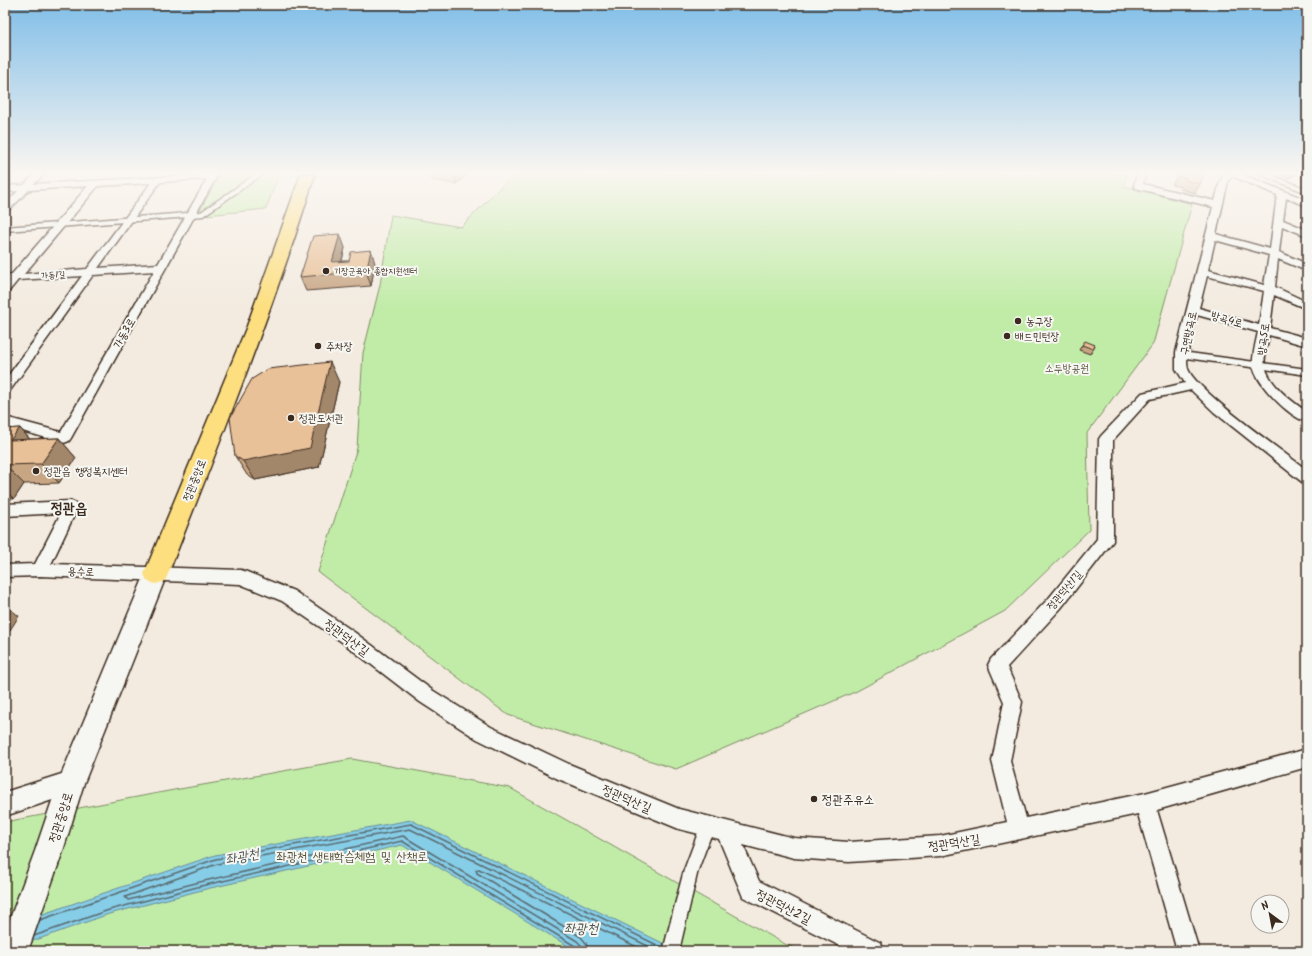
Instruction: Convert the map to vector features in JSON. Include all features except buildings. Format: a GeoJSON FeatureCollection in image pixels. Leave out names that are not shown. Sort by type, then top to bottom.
{"type":"FeatureCollection","features":[{"type":"Feature","properties":{"kind":"highway","name":"정관중앙로"},"geometry":{"type":"LineString","coordinates":[[156,574],[248,343],[294,219]]}},
{"type":"Feature","properties":{"kind":"main road","name":"정관중앙로"},"geometry":{"type":"LineString","coordinates":[[13,951],[49,851],[71,783],[156,574]]}},
{"type":"Feature","properties":{"kind":"street","name":"가동1길"},"geometry":{"type":"LineString","coordinates":[[5,289],[10,278],[65,219]]}},
{"type":"Feature","properties":{"kind":"street"},"geometry":{"type":"LineString","coordinates":[[5,229],[145,219]]}},
{"type":"Feature","properties":{"kind":"street","name":"가동3로"},"geometry":{"type":"LineString","coordinates":[[5,421],[64,438],[189,219]]}},
{"type":"Feature","properties":{"kind":"street","name":"구연방곡로"},"geometry":{"type":"LineString","coordinates":[[1215,219],[1182,355],[1182,369],[1193,385],[1219,409],[1307,478]]}},
{"type":"Feature","properties":{"kind":"street","name":"가동1길"},"geometry":{"type":"LineString","coordinates":[[5,389],[128,220]]}},
{"type":"Feature","properties":{"kind":"street"},"geometry":{"type":"LineString","coordinates":[[1278,221],[1307,233]]}},
{"type":"Feature","properties":{"kind":"street","name":"방곡5로"},"geometry":{"type":"LineString","coordinates":[[1278,221],[1259,365],[1263,375],[1282,400],[1307,418]]}},
{"type":"Feature","properties":{"kind":"street"},"geometry":{"type":"LineString","coordinates":[[1211,236],[1274,254],[1307,268]]}},
{"type":"Feature","properties":{"kind":"street","name":"가동1길"},"geometry":{"type":"LineString","coordinates":[[10,278],[162,267]]}},
{"type":"Feature","properties":{"kind":"street"},"geometry":{"type":"LineString","coordinates":[[1203,272],[1270,289],[1307,306]]}},
{"type":"Feature","properties":{"kind":"street","name":"방곡4로"},"geometry":{"type":"LineString","coordinates":[[1193,310],[1307,342]]}},
{"type":"Feature","properties":{"kind":"street"},"geometry":{"type":"LineString","coordinates":[[1182,355],[1307,372]]}},
{"type":"Feature","properties":{"kind":"street","name":"정관덕산1길"},"geometry":{"type":"LineString","coordinates":[[1019,830],[1001,761],[1013,702],[996,665],[1055,603],[1105,541],[1106,439],[1146,396],[1193,385]]}},
{"type":"Feature","properties":{"kind":"street"},"geometry":{"type":"LineString","coordinates":[[5,510],[71,507],[40,570]]}},
{"type":"Feature","properties":{"kind":"street","name":"용수로"},"geometry":{"type":"LineString","coordinates":[[5,571],[40,570],[156,574]]}},
{"type":"Feature","properties":{"kind":"street","name":"정관덕산길"},"geometry":{"type":"LineString","coordinates":[[156,574],[241,577],[288,596],[348,637],[426,696],[484,733],[578,777],[679,819],[794,848],[849,852],[940,846],[1146,803],[1307,758]]}},
{"type":"Feature","properties":{"kind":"street","name":"정관중앙로"},"geometry":{"type":"LineString","coordinates":[[5,804],[71,783]]}},
{"type":"Feature","properties":{"kind":"street"},"geometry":{"type":"LineString","coordinates":[[1146,803],[1185,942]]}},
{"type":"Feature","properties":{"kind":"street"},"geometry":{"type":"LineString","coordinates":[[671,951],[691,870],[716,829]]}},
{"type":"Feature","properties":{"kind":"street","name":"정관덕산2길"},"geometry":{"type":"LineString","coordinates":[[716,829],[750,889],[873,951]]}},
{"type":"Feature","properties":{"kind":"green space","name":"소두방공원"},"geometry":{"type":"Polygon","coordinates":[[[390,219],[412,219],[461,227],[469,219],[1188,219],[1153,344],[1087,433],[1089,530],[1005,611],[857,691],[676,769],[508,715],[318,572],[357,448],[363,353],[380,285],[390,219]]]}},
{"type":"Feature","properties":{"kind":"green space","name":"좌광천 생태학습체험 및 산책로"},"geometry":{"type":"Polygon","coordinates":[[[352,759],[510,788],[785,944],[801,951],[5,951],[5,822],[174,790],[352,759]]]}},
{"type":"Feature","properties":{"kind":"water","name":"좌광천"},"geometry":{"type":"Polygon","coordinates":[[[411,820],[679,951],[576,951],[402,845],[206,889],[109,914],[5,951],[5,927],[215,855],[411,820]]]}},
{"type":"Feature","properties":{"kind":"place","name":"기장군육아 종합지원센터"},"geometry":{"type":"Point","coordinates":[326,271]}},
{"type":"Feature","properties":{"kind":"place","name":"농구장"},"geometry":{"type":"Point","coordinates":[1018,321]}},
{"type":"Feature","properties":{"kind":"place","name":"배드민턴장"},"geometry":{"type":"Point","coordinates":[1007,336]}},
{"type":"Feature","properties":{"kind":"place","name":"주차장"},"geometry":{"type":"Point","coordinates":[318,346]}},
{"type":"Feature","properties":{"kind":"place","name":"정관도서관"},"geometry":{"type":"Point","coordinates":[291,418]}},
{"type":"Feature","properties":{"kind":"place","name":"정관읍 행정복지센터"},"geometry":{"type":"Point","coordinates":[36,471]}},
{"type":"Feature","properties":{"kind":"place","name":"정관주유소"},"geometry":{"type":"Point","coordinates":[814,799]}},
{"type":"Feature","properties":{"kind":"district","name":"정관읍"},"geometry":{"type":"Point","coordinates":[69,508]}}]}
